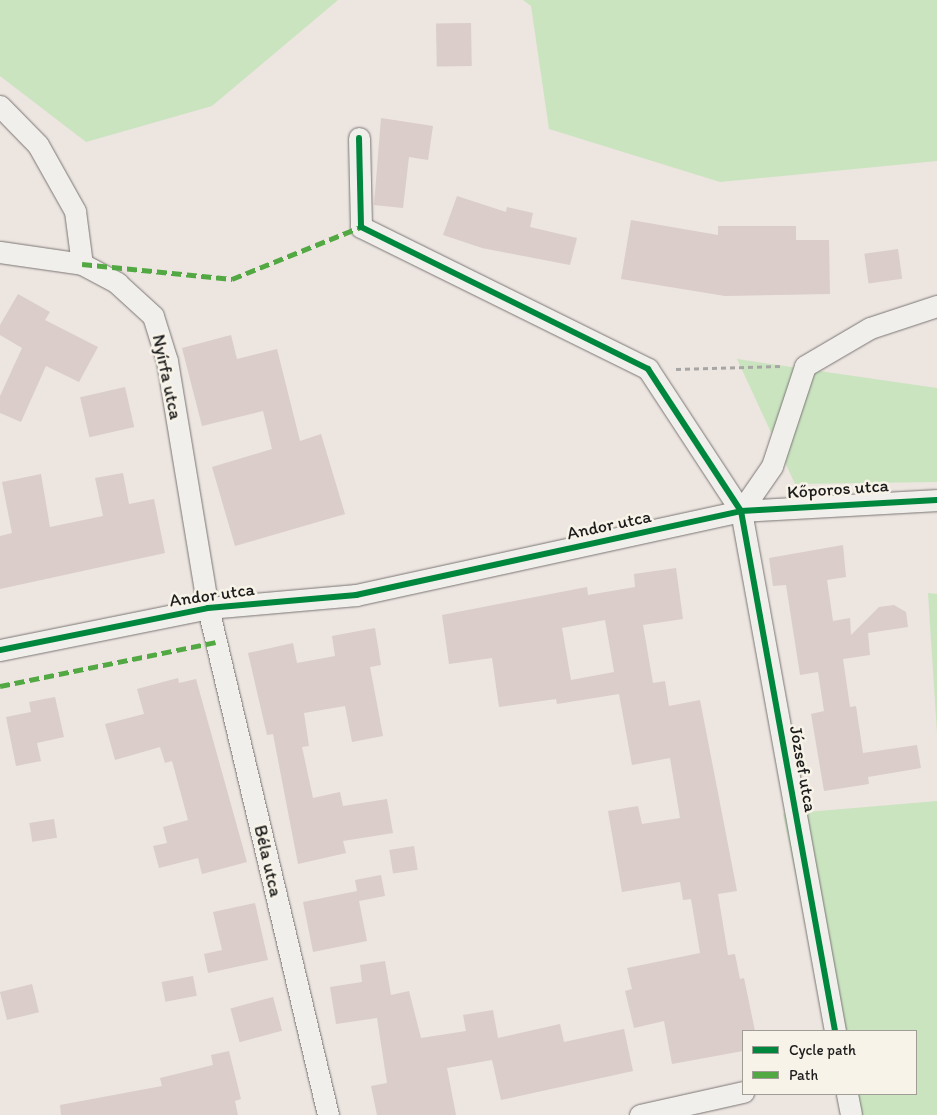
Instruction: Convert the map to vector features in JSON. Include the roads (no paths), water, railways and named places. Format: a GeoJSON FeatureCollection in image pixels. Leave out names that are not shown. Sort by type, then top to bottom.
{"type":"FeatureCollection","features":[{"type":"Feature","properties":{"kind":"street"},"geometry":{"type":"LineString","coordinates":[[0,106],[38,145],[75,211],[82,264]]}},
{"type":"Feature","properties":{"kind":"street"},"geometry":{"type":"LineString","coordinates":[[360,138],[361,227],[648,369],[741,511]]}},
{"type":"Feature","properties":{"kind":"street","name":"Nyírfa utca"},"geometry":{"type":"LineString","coordinates":[[0,252],[82,264],[117,283],[153,316],[167,361],[208,608]]}},
{"type":"Feature","properties":{"kind":"street","name":"Kőporos utca"},"geometry":{"type":"LineString","coordinates":[[741,511],[772,466],[806,366],[870,328],[937,306]]}},
{"type":"Feature","properties":{"kind":"street","name":"Kőporos utca"},"geometry":{"type":"LineString","coordinates":[[741,511],[937,500]]}},
{"type":"Feature","properties":{"kind":"street","name":"Andor utca"},"geometry":{"type":"LineString","coordinates":[[0,650],[208,608],[356,595],[741,511]]}},
{"type":"Feature","properties":{"kind":"street","name":"József utca"},"geometry":{"type":"LineString","coordinates":[[741,511],[835,1030]]}},
{"type":"Feature","properties":{"kind":"street","name":"Béla utca"},"geometry":{"type":"LineString","coordinates":[[208,608],[328,1115]]}},
{"type":"Feature","properties":{"kind":"street"},"geometry":{"type":"LineString","coordinates":[[640,1115],[742,1092]]}},
{"type":"Feature","properties":{"kind":"street"},"geometry":{"type":"LineString","coordinates":[[846,1095],[850,1115]]}}]}
